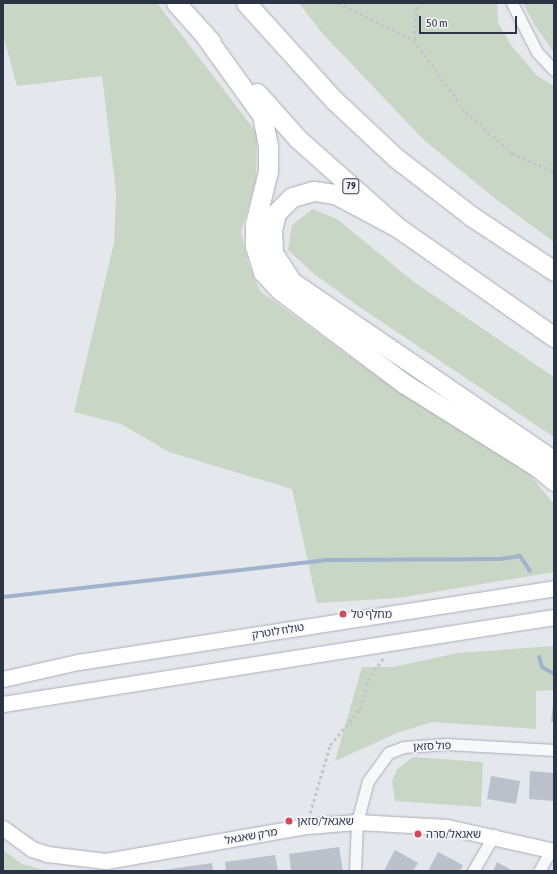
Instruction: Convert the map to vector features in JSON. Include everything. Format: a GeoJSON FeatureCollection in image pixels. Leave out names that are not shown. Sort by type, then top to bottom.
{"type":"FeatureCollection","features":[{"type":"Feature","properties":{"kind":"highway","name":"79"},"geometry":{"type":"LineString","coordinates":[[176,3],[298,139],[397,227],[554,337]]}},
{"type":"Feature","properties":{"kind":"highway"},"geometry":{"type":"LineString","coordinates":[[246,3],[334,100],[396,158],[471,216],[554,270]]}},
{"type":"Feature","properties":{"kind":"highway"},"geometry":{"type":"LineString","coordinates":[[203,33],[262,115],[268,147],[268,171],[255,232],[255,246],[263,272],[280,291],[405,384],[539,468],[554,481]]}},
{"type":"Feature","properties":{"kind":"highway"},"geometry":{"type":"LineString","coordinates":[[397,227],[335,194],[313,191],[292,197],[276,213],[272,231],[273,252],[292,282],[554,461]]}},
{"type":"Feature","properties":{"kind":"highway"},"geometry":{"type":"LineString","coordinates":[[525,252],[554,261]]}},
{"type":"Feature","properties":{"kind":"main road","name":"טולוז לוטרק"},"geometry":{"type":"LineString","coordinates":[[3,679],[78,662],[554,588]]}},
{"type":"Feature","properties":{"kind":"main road"},"geometry":{"type":"LineString","coordinates":[[3,704],[554,617]]}},
{"type":"Feature","properties":{"kind":"main road","name":"מרק שאגאל"},"geometry":{"type":"LineString","coordinates":[[3,828],[32,849],[47,854],[105,866],[307,826],[358,822],[447,827],[494,835],[552,851]]}},
{"type":"Feature","properties":{"kind":"street"},"geometry":{"type":"LineString","coordinates":[[512,3],[537,52],[554,70]]}},
{"type":"Feature","properties":{"kind":"street","name":"פול סזאן"},"geometry":{"type":"LineString","coordinates":[[355,871],[358,822],[368,781],[376,766],[388,753],[404,747],[447,744],[554,750]]}},
{"type":"Feature","properties":{"kind":"street"},"geometry":{"type":"LineString","coordinates":[[473,871],[494,835]]}},
{"type":"Feature","properties":{"kind":"street"},"geometry":{"type":"LineString","coordinates":[[539,871],[552,851]]}},
{"type":"Feature","properties":{"kind":"path"},"geometry":{"type":"LineString","coordinates":[[338,3],[414,40],[466,112],[512,153],[554,172]]}},
{"type":"Feature","properties":{"kind":"path"},"geometry":{"type":"LineString","coordinates":[[414,40],[417,3]]}},
{"type":"Feature","properties":{"kind":"path"},"geometry":{"type":"LineString","coordinates":[[307,826],[312,799],[330,745],[360,709]]}},
{"type":"Feature","properties":{"kind":"green space"},"geometry":{"type":"Polygon","coordinates":[[[3,3],[157,3],[257,133],[256,180],[241,232],[248,263],[260,291],[378,377],[526,470],[554,504],[554,572],[398,598],[317,603],[292,489],[169,452],[121,424],[74,412],[114,243],[116,192],[102,76],[17,86],[3,35],[3,3]]]}},
{"type":"Feature","properties":{"kind":"green space"},"geometry":{"type":"Polygon","coordinates":[[[299,3],[497,3],[498,23],[511,45],[537,76],[554,86],[554,242],[493,197],[424,140],[322,33],[299,3]]]}},
{"type":"Feature","properties":{"kind":"green space"},"geometry":{"type":"Polygon","coordinates":[[[523,3],[554,3],[554,53],[534,24],[523,3]]]}},
{"type":"Feature","properties":{"kind":"green space"},"geometry":{"type":"Polygon","coordinates":[[[313,209],[337,219],[414,282],[554,377],[554,437],[358,306],[313,273],[288,250],[292,225],[313,209]]]}},
{"type":"Feature","properties":{"kind":"green space"},"geometry":{"type":"Polygon","coordinates":[[[554,646],[554,690],[536,691],[536,729],[432,722],[397,733],[335,761],[362,667],[393,667],[458,653],[554,646]]]}},
{"type":"Feature","properties":{"kind":"green space"},"geometry":{"type":"Polygon","coordinates":[[[413,757],[483,762],[481,807],[395,801],[392,781],[397,769],[413,757]]]}},
{"type":"Feature","properties":{"kind":"green space"},"geometry":{"type":"Polygon","coordinates":[[[3,850],[22,864],[48,871],[3,871],[3,850]]]}},
{"type":"Feature","properties":{"kind":"building"},"geometry":{"type":"Polygon","coordinates":[[[554,697],[554,722],[551,722],[554,697]]]}},
{"type":"Feature","properties":{"kind":"building"},"geometry":{"type":"Polygon","coordinates":[[[530,771],[554,773],[554,801],[529,799],[530,771]]]}},
{"type":"Feature","properties":{"kind":"building"},"geometry":{"type":"Polygon","coordinates":[[[491,776],[520,781],[516,804],[487,799],[491,776]]]}},
{"type":"Feature","properties":{"kind":"building"},"geometry":{"type":"Polygon","coordinates":[[[339,847],[343,871],[291,871],[289,854],[339,847]]]}},
{"type":"Feature","properties":{"kind":"building"},"geometry":{"type":"Polygon","coordinates":[[[395,850],[418,863],[413,871],[384,871],[395,850]]]}},
{"type":"Feature","properties":{"kind":"building"},"geometry":{"type":"Polygon","coordinates":[[[438,852],[463,865],[460,871],[428,871],[438,852]]]}},
{"type":"Feature","properties":{"kind":"building"},"geometry":{"type":"Polygon","coordinates":[[[275,855],[278,871],[226,871],[225,862],[275,855]]]}},
{"type":"Feature","properties":{"kind":"building"},"geometry":{"type":"Polygon","coordinates":[[[497,862],[513,871],[493,871],[497,862]]]}},
{"type":"Feature","properties":{"kind":"building"},"geometry":{"type":"Polygon","coordinates":[[[212,863],[213,871],[163,871],[163,870],[212,863]]]}},
{"type":"Feature","properties":{"kind":"waterway"},"geometry":{"type":"LineString","coordinates":[[3,597],[327,560],[501,559],[520,556],[530,571]]}},
{"type":"Feature","properties":{"kind":"waterway"},"geometry":{"type":"LineString","coordinates":[[539,657],[542,667],[554,674]]}},
{"type":"Feature","properties":{"kind":"place","name":"מחלף טל"},"geometry":{"type":"Point","coordinates":[343,614]}},
{"type":"Feature","properties":{"kind":"place","name":"שאגאל/סזאן"},"geometry":{"type":"Point","coordinates":[289,821]}},
{"type":"Feature","properties":{"kind":"place","name":"שאגאל/סרה"},"geometry":{"type":"Point","coordinates":[418,834]}}]}
